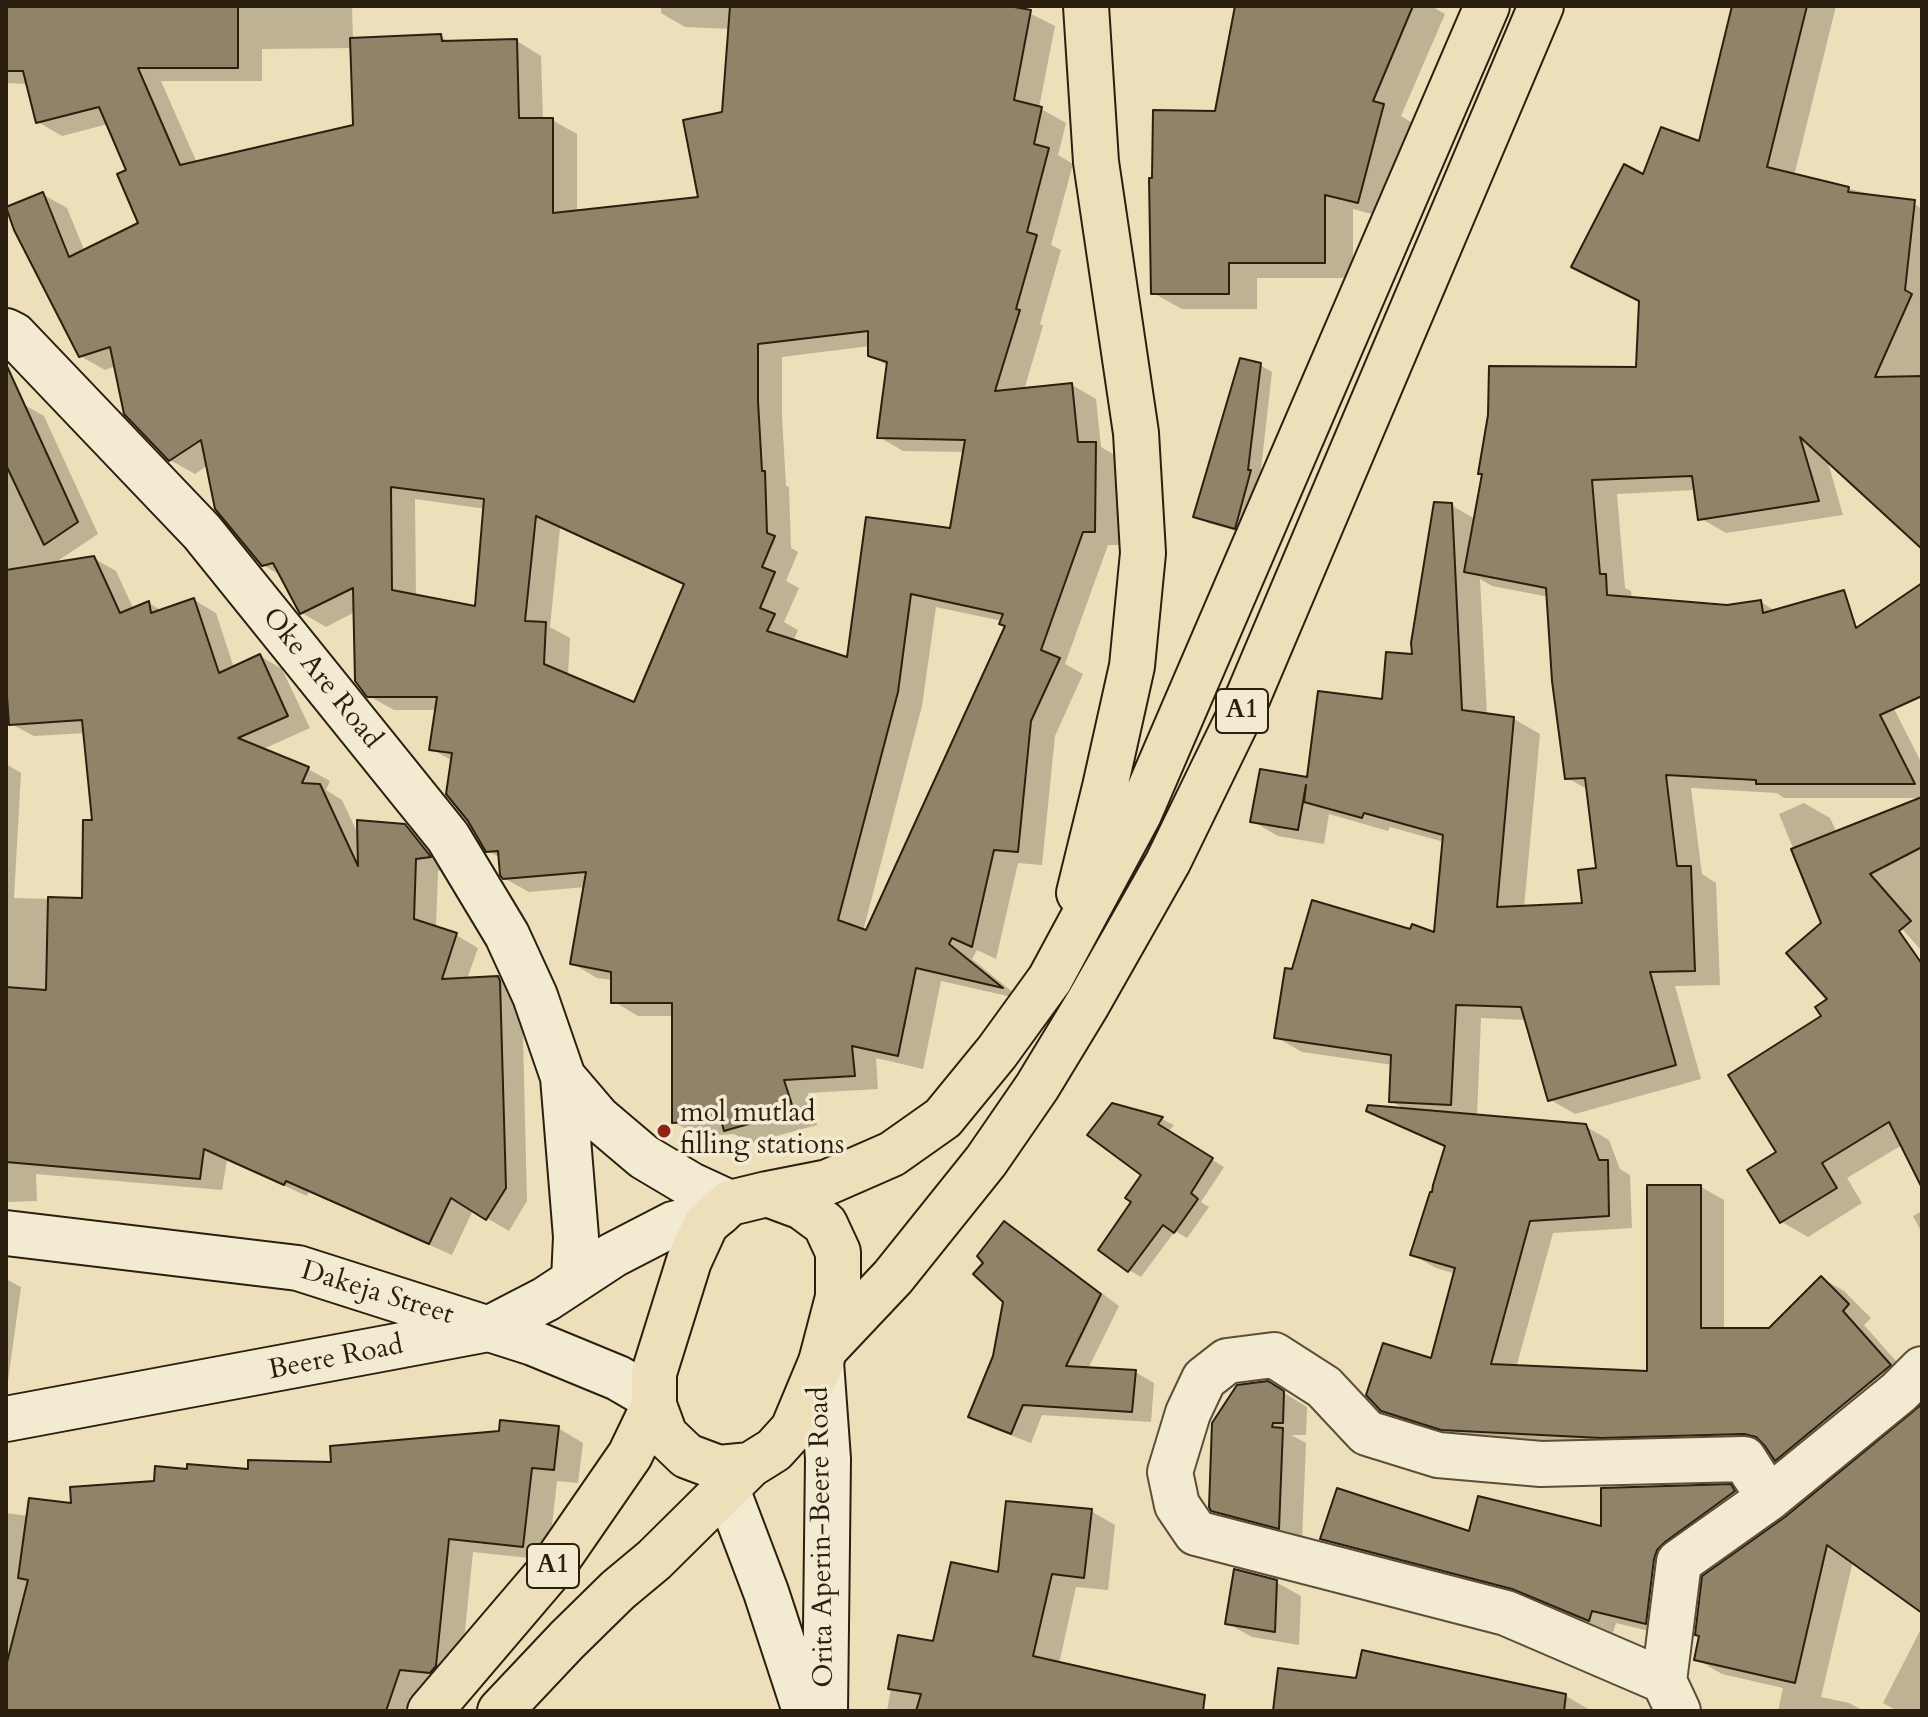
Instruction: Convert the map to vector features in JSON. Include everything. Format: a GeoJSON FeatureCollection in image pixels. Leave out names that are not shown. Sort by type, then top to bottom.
{"type":"FeatureCollection","features":[{"type":"Feature","properties":{"kind":"highway","name":"A1"},"geometry":{"type":"LineString","coordinates":[[1057,968],[1105,787],[1132,666],[1143,553],[1136,433],[1096,162],[1086,6]]}},
{"type":"Feature","properties":{"kind":"highway","name":"A1"},"geometry":{"type":"LineString","coordinates":[[739,1203],[828,1182],[892,1154],[943,1118],[997,1052],[1057,968],[1139,814],[1487,6]]}},
{"type":"Feature","properties":{"kind":"highway","name":"A1"},"geometry":{"type":"LineString","coordinates":[[823,1356],[893,1277],[986,1161],[1037,1087],[1168,862],[1245,704],[1541,6]]}},
{"type":"Feature","properties":{"kind":"highway"},"geometry":{"type":"LineString","coordinates":[[1057,968],[1088,1003]]}},
{"type":"Feature","properties":{"kind":"highway"},"geometry":{"type":"LineString","coordinates":[[739,1203],[802,1207],[825,1224],[838,1252],[838,1297],[823,1356],[793,1429],[774,1450],[732,1474],[687,1456],[665,1435],[654,1402],[654,1373],[689,1261],[706,1224],[739,1203]]}},
{"type":"Feature","properties":{"kind":"highway","name":"A1"},"geometry":{"type":"LineString","coordinates":[[430,1711],[552,1568],[630,1455],[654,1402]]}},
{"type":"Feature","properties":{"kind":"highway","name":"A1"},"geometry":{"type":"LineString","coordinates":[[500,1711],[618,1590],[654,1560],[732,1474]]}},
{"type":"Feature","properties":{"kind":"main road","name":"Oke Are Road"},"geometry":{"type":"LineString","coordinates":[[9,325],[202,532],[448,837],[513,947],[535,996],[563,1077],[576,1237],[574,1280]]}},
{"type":"Feature","properties":{"kind":"main road","name":"Oke Are Road"},"geometry":{"type":"LineString","coordinates":[[563,1077],[598,1118],[644,1157],[691,1185],[739,1203]]}},
{"type":"Feature","properties":{"kind":"main road","name":"Dakeja Street"},"geometry":{"type":"LineString","coordinates":[[6,1233],[298,1268],[488,1329],[546,1299],[613,1255],[673,1224],[739,1203]]}},
{"type":"Feature","properties":{"kind":"main road","name":"Beere Road"},"geometry":{"type":"LineString","coordinates":[[6,1419],[488,1329],[533,1343],[618,1378],[654,1402]]}},
{"type":"Feature","properties":{"kind":"main road"},"geometry":{"type":"LineString","coordinates":[[1769,1498],[1744,1459],[1541,1464],[1438,1455],[1367,1433],[1324,1387],[1274,1355],[1227,1361],[1204,1379],[1188,1413],[1170,1472],[1177,1505],[1196,1533],[1506,1613],[1671,1696],[1679,1562],[1769,1498],[1899,1392],[1922,1369]]}},
{"type":"Feature","properties":{"kind":"main road","name":"Orita Aperin-Beere Road"},"geometry":{"type":"LineString","coordinates":[[823,1356],[828,1459],[825,1711]]}},
{"type":"Feature","properties":{"kind":"main road","name":"Orita Aperin-Beere Road"},"geometry":{"type":"LineString","coordinates":[[732,1474],[805,1711]]}},
{"type":"Feature","properties":{"kind":"building"},"geometry":{"type":"Polygon","coordinates":[[[6,6],[238,6],[238,68],[138,68],[180,165],[353,125],[350,38],[441,34],[442,41],[517,39],[519,118],[553,118],[553,213],[698,197],[683,120],[722,112],[730,6],[1009,6],[1031,10],[1014,100],[1042,107],[1034,144],[1049,148],[1027,232],[1037,235],[1016,309],[1020,310],[995,391],[1072,383],[1078,442],[1096,442],[1095,532],[1083,532],[1041,650],[1060,658],[1031,721],[1018,852],[994,850],[972,947],[952,938],[949,944],[1003,988],[916,968],[898,1056],[852,1046],[855,1076],[784,1080],[794,1111],[724,1131],[721,1120],[672,1123],[672,1003],[611,1003],[611,972],[570,964],[586,872],[503,879],[498,851],[486,852],[468,821],[446,794],[452,753],[429,750],[437,697],[367,697],[355,681],[353,588],[300,614],[273,563],[262,566],[215,509],[201,440],[169,461],[124,414],[110,347],[79,357],[14,230],[6,207],[43,192],[69,257],[138,223],[117,174],[126,170],[99,107],[36,123],[23,71],[6,71],[6,6]],[[868,331],[758,344],[758,401],[767,533],[775,536],[762,567],[775,572],[760,608],[775,614],[767,631],[847,657],[866,517],[950,528],[965,440],[877,438],[887,362],[868,356],[868,331]],[[391,487],[392,590],[475,606],[484,499],[391,487]],[[536,516],[525,621],[546,622],[544,664],[634,702],[684,584],[536,516]],[[911,594],[898,692],[838,920],[866,930],[1005,626],[999,624],[1003,614],[911,594]]]}},
{"type":"Feature","properties":{"kind":"building"},"geometry":{"type":"Polygon","coordinates":[[[1235,6],[1413,6],[1373,101],[1384,104],[1358,203],[1325,195],[1325,263],[1229,263],[1229,294],[1151,294],[1149,178],[1152,178],[1153,110],[1215,111],[1235,6]]]}},
{"type":"Feature","properties":{"kind":"building"},"geometry":{"type":"Polygon","coordinates":[[[1732,6],[1807,6],[1767,167],[1849,187],[1848,192],[1915,200],[1905,290],[1912,294],[1875,377],[1922,376],[1922,549],[1800,437],[1819,501],[1698,520],[1692,476],[1592,480],[1600,574],[1606,574],[1607,595],[1727,605],[1761,600],[1763,613],[1844,590],[1856,628],[1922,583],[1922,696],[1880,715],[1915,784],[1756,784],[1756,780],[1666,775],[1677,866],[1691,866],[1695,971],[1650,972],[1676,1065],[1548,1101],[1521,1007],[1456,1005],[1451,1105],[1389,1102],[1391,1055],[1274,1038],[1285,968],[1292,969],[1312,900],[1410,929],[1412,924],[1434,932],[1443,835],[1364,813],[1362,818],[1304,802],[1306,785],[1298,830],[1250,822],[1260,769],[1307,777],[1318,691],[1382,699],[1386,652],[1412,654],[1411,643],[1434,502],[1452,503],[1462,710],[1514,717],[1497,907],[1582,903],[1578,870],[1596,868],[1585,778],[1565,779],[1552,681],[1546,588],[1464,572],[1482,474],[1478,474],[1488,415],[1489,366],[1636,367],[1639,301],[1571,267],[1624,164],[1643,174],[1661,127],[1699,141],[1732,6]]]}},
{"type":"Feature","properties":{"kind":"building"},"geometry":{"type":"Polygon","coordinates":[[[1240,358],[1261,363],[1248,470],[1251,470],[1235,529],[1193,517],[1240,358]]]}},
{"type":"Feature","properties":{"kind":"building"},"geometry":{"type":"Polygon","coordinates":[[[6,364],[78,522],[44,545],[6,465],[6,364]]]}},
{"type":"Feature","properties":{"kind":"building"},"geometry":{"type":"Polygon","coordinates":[[[94,556],[120,613],[149,601],[151,613],[194,598],[219,673],[260,654],[288,716],[238,738],[309,767],[302,783],[320,784],[358,866],[357,820],[405,824],[431,857],[416,859],[414,919],[457,933],[442,979],[498,976],[500,981],[506,1188],[486,1220],[451,1198],[429,1244],[286,1181],[284,1185],[204,1149],[200,1179],[6,1162],[6,987],[46,990],[48,897],[82,898],[83,820],[92,820],[82,720],[9,725],[6,570],[94,556]]]}},
{"type":"Feature","properties":{"kind":"building"},"geometry":{"type":"Polygon","coordinates":[[[1922,797],[1922,847],[1870,874],[1911,921],[1899,931],[1922,964],[1922,1188],[1889,1122],[1822,1163],[1837,1188],[1780,1223],[1747,1170],[1776,1152],[1728,1075],[1821,1016],[1815,1007],[1827,999],[1786,953],[1821,923],[1791,849],[1922,797]]]}},
{"type":"Feature","properties":{"kind":"building"},"geometry":{"type":"Polygon","coordinates":[[[1112,1103],[1163,1117],[1158,1124],[1213,1158],[1191,1193],[1198,1199],[1174,1233],[1163,1225],[1128,1272],[1098,1250],[1131,1202],[1125,1198],[1141,1175],[1087,1135],[1112,1103]]]}},
{"type":"Feature","properties":{"kind":"building"},"geometry":{"type":"Polygon","coordinates":[[[1368,1105],[1586,1124],[1599,1160],[1608,1160],[1609,1216],[1530,1221],[1491,1364],[1647,1371],[1647,1185],[1701,1185],[1701,1328],[1769,1328],[1821,1276],[1849,1304],[1843,1311],[1891,1365],[1775,1461],[1756,1437],[1744,1434],[1601,1438],[1441,1430],[1381,1411],[1366,1395],[1383,1343],[1431,1358],[1455,1268],[1410,1255],[1445,1146],[1366,1111],[1368,1105]]]}},
{"type":"Feature","properties":{"kind":"building"},"geometry":{"type":"Polygon","coordinates":[[[1004,1221],[1101,1294],[1066,1366],[1136,1370],[1132,1412],[1023,1405],[1011,1434],[968,1417],[993,1356],[1003,1302],[973,1274],[983,1263],[977,1256],[1004,1221]]]}},
{"type":"Feature","properties":{"kind":"building"},"geometry":{"type":"Polygon","coordinates":[[[1268,1381],[1284,1391],[1283,1423],[1273,1423],[1272,1427],[1283,1428],[1279,1529],[1211,1511],[1209,1507],[1212,1423],[1237,1385],[1268,1381]]]}},
{"type":"Feature","properties":{"kind":"building"},"geometry":{"type":"Polygon","coordinates":[[[1922,1404],[1922,1613],[1827,1545],[1795,1683],[1694,1660],[1699,1636],[1695,1635],[1702,1576],[1785,1517],[1922,1404]]]}},
{"type":"Feature","properties":{"kind":"building"},"geometry":{"type":"Polygon","coordinates":[[[500,1420],[559,1426],[554,1470],[532,1468],[523,1547],[449,1539],[436,1666],[430,1673],[400,1670],[386,1711],[6,1711],[6,1666],[28,1580],[18,1578],[29,1498],[71,1503],[70,1487],[154,1481],[155,1466],[187,1469],[187,1464],[248,1469],[248,1460],[331,1462],[330,1446],[499,1431],[500,1420]]]}},
{"type":"Feature","properties":{"kind":"building"},"geometry":{"type":"Polygon","coordinates":[[[1731,1484],[1735,1491],[1657,1550],[1646,1624],[1592,1611],[1589,1621],[1512,1589],[1320,1539],[1337,1488],[1469,1531],[1478,1496],[1601,1526],[1601,1488],[1731,1484]]]}},
{"type":"Feature","properties":{"kind":"building"},"geometry":{"type":"Polygon","coordinates":[[[1006,1501],[1092,1509],[1084,1578],[1052,1574],[1033,1656],[1205,1695],[1203,1711],[916,1711],[921,1694],[888,1689],[898,1635],[933,1641],[951,1562],[998,1572],[1006,1501]]]}},
{"type":"Feature","properties":{"kind":"building"},"geometry":{"type":"Polygon","coordinates":[[[1234,1569],[1277,1580],[1275,1632],[1225,1624],[1234,1569]]]}},
{"type":"Feature","properties":{"kind":"building"},"geometry":{"type":"Polygon","coordinates":[[[1362,1650],[1566,1694],[1564,1711],[1273,1711],[1278,1668],[1356,1678],[1362,1650]]]}},
{"type":"Feature","properties":{"kind":"place","name":"mol mutlad filling stations"},"geometry":{"type":"Point","coordinates":[664,1131]}}]}
